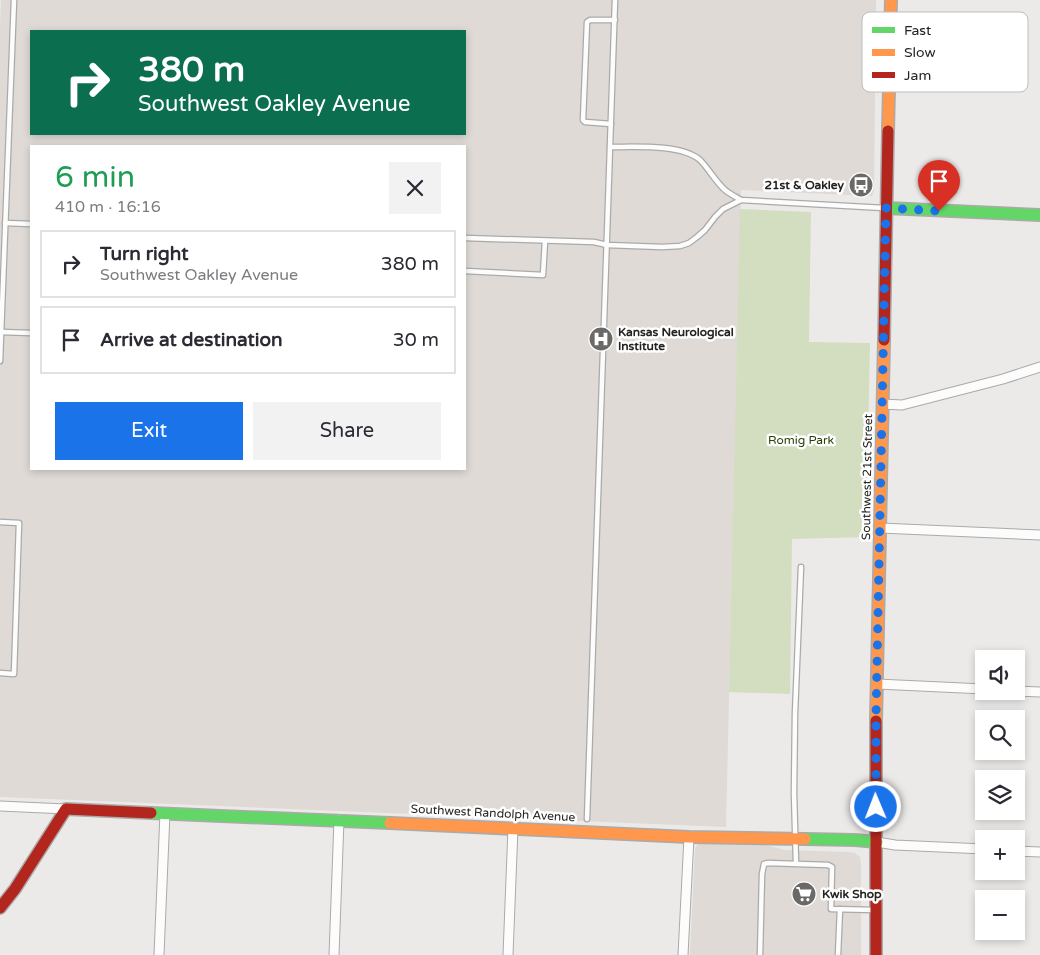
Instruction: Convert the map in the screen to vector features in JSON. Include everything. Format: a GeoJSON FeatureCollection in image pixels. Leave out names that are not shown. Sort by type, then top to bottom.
{"type":"FeatureCollection","features":[{"type":"Feature","properties":{"kind":"street","name":"Southwest 21st Street"},"geometry":{"type":"LineString","coordinates":[[876,955],[877,684],[889,92]]}},
{"type":"Feature","properties":{"kind":"street"},"geometry":{"type":"LineString","coordinates":[[886,208],[1040,215]]}},
{"type":"Feature","properties":{"kind":"street"},"geometry":{"type":"LineString","coordinates":[[882,404],[902,404],[1003,379],[1040,366]]}},
{"type":"Feature","properties":{"kind":"street"},"geometry":{"type":"LineString","coordinates":[[880,528],[1040,535]]}},
{"type":"Feature","properties":{"kind":"street"},"geometry":{"type":"LineString","coordinates":[[877,684],[975,689]]}},
{"type":"Feature","properties":{"kind":"street"},"geometry":{"type":"LineString","coordinates":[[1025,691],[1040,692]]}},
{"type":"Feature","properties":{"kind":"street","name":"Southwest Randolph Avenue"},"geometry":{"type":"LineString","coordinates":[[0,806],[689,836],[855,840],[894,845],[975,849]]}},
{"type":"Feature","properties":{"kind":"street"},"geometry":{"type":"LineString","coordinates":[[0,908],[15,889],[66,809]]}},
{"type":"Feature","properties":{"kind":"street"},"geometry":{"type":"LineString","coordinates":[[159,955],[165,813]]}},
{"type":"Feature","properties":{"kind":"street"},"geometry":{"type":"LineString","coordinates":[[334,955],[339,820]]}},
{"type":"Feature","properties":{"kind":"street"},"geometry":{"type":"LineString","coordinates":[[508,955],[513,828]]}},
{"type":"Feature","properties":{"kind":"street"},"geometry":{"type":"LineString","coordinates":[[683,955],[689,836]]}},
{"type":"Feature","properties":{"kind":"street"},"geometry":{"type":"LineString","coordinates":[[1025,851],[1040,852]]}},
{"type":"Feature","properties":{"kind":"lane"},"geometry":{"type":"LineString","coordinates":[[0,361],[14,0]]}},
{"type":"Feature","properties":{"kind":"lane"},"geometry":{"type":"LineString","coordinates":[[586,819],[616,0]]}},
{"type":"Feature","properties":{"kind":"lane"},"geometry":{"type":"LineString","coordinates":[[611,124],[585,122],[583,120],[587,22],[590,20],[615,20]]}},
{"type":"Feature","properties":{"kind":"lane"},"geometry":{"type":"LineString","coordinates":[[610,147],[670,148],[693,155],[702,162],[725,190],[741,200],[886,208]]}},
{"type":"Feature","properties":{"kind":"lane"},"geometry":{"type":"LineString","coordinates":[[466,238],[594,242],[607,245],[680,246],[698,237],[723,209],[741,200]]}},
{"type":"Feature","properties":{"kind":"lane"},"geometry":{"type":"LineString","coordinates":[[5,223],[30,224]]}},
{"type":"Feature","properties":{"kind":"lane"},"geometry":{"type":"LineString","coordinates":[[466,271],[543,275],[545,240]]}},
{"type":"Feature","properties":{"kind":"lane"},"geometry":{"type":"LineString","coordinates":[[1,332],[30,333]]}},
{"type":"Feature","properties":{"kind":"lane"},"geometry":{"type":"LineString","coordinates":[[0,522],[20,523],[14,674],[0,673]]}},
{"type":"Feature","properties":{"kind":"lane"},"geometry":{"type":"LineString","coordinates":[[796,864],[794,793],[795,712],[801,567]]}},
{"type":"Feature","properties":{"kind":"lane"},"geometry":{"type":"LineString","coordinates":[[760,955],[762,874],[764,864],[824,864],[832,867],[831,909],[876,910]]}},
{"type":"Feature","properties":{"kind":"lane"},"geometry":{"type":"LineString","coordinates":[[838,955],[840,909]]}},
{"type":"Feature","properties":{"kind":"shaded area","name":"Kansas Neurological Institute"},"geometry":{"type":"Polygon","coordinates":[[[1,0],[876,0],[876,12],[862,12],[862,92],[875,92],[874,190],[872,196],[741,190],[726,827],[0,797],[1,0]]]}},
{"type":"Feature","properties":{"kind":"shaded area"},"geometry":{"type":"Polygon","coordinates":[[[703,841],[762,844],[785,850],[855,853],[860,857],[861,863],[861,955],[690,955],[695,848],[703,841]]]}},
{"type":"Feature","properties":{"kind":"green space","name":"Romig Park"},"geometry":{"type":"Polygon","coordinates":[[[740,209],[811,212],[809,342],[870,343],[866,537],[792,539],[790,694],[729,692],[740,209]]]}},
{"type":"Feature","properties":{"kind":"traffic: fast"},"geometry":{"type":"LineString","coordinates":[[886,208],[1040,215]]}},
{"type":"Feature","properties":{"kind":"traffic: fast"},"geometry":{"type":"LineString","coordinates":[[151,813],[390,823]]}},
{"type":"Feature","properties":{"kind":"traffic: fast"},"geometry":{"type":"LineString","coordinates":[[805,839],[877,842]]}},
{"type":"Feature","properties":{"kind":"traffic: slow"},"geometry":{"type":"LineString","coordinates":[[891,0],[891,12]]}},
{"type":"Feature","properties":{"kind":"traffic: slow"},"geometry":{"type":"LineString","coordinates":[[888,131],[889,92]]}},
{"type":"Feature","properties":{"kind":"traffic: slow"},"geometry":{"type":"LineString","coordinates":[[876,721],[884,340]]}},
{"type":"Feature","properties":{"kind":"traffic: slow"},"geometry":{"type":"LineString","coordinates":[[390,823],[689,837],[805,839]]}},
{"type":"Feature","properties":{"kind":"traffic: jam"},"geometry":{"type":"LineString","coordinates":[[884,340],[888,131]]}},
{"type":"Feature","properties":{"kind":"traffic: jam"},"geometry":{"type":"LineString","coordinates":[[876,721],[876,955]]}},
{"type":"Feature","properties":{"kind":"traffic: jam"},"geometry":{"type":"LineString","coordinates":[[0,908],[15,889],[66,809],[151,813]]}},
{"type":"Feature","properties":{"kind":"place","name":"21st & Oakley"},"geometry":{"type":"Point","coordinates":[861,185]}},
{"type":"Feature","properties":{"kind":"place","name":"Kansas Neurological Institute"},"geometry":{"type":"Point","coordinates":[601,339]}},
{"type":"Feature","properties":{"kind":"place","name":"Kwik Shop"},"geometry":{"type":"Point","coordinates":[804,894]}},
{"type":"Feature","properties":{"kind":"route"},"geometry":{"type":"LineString","coordinates":[[876,807],[886,208],[939,211]]}}]}
